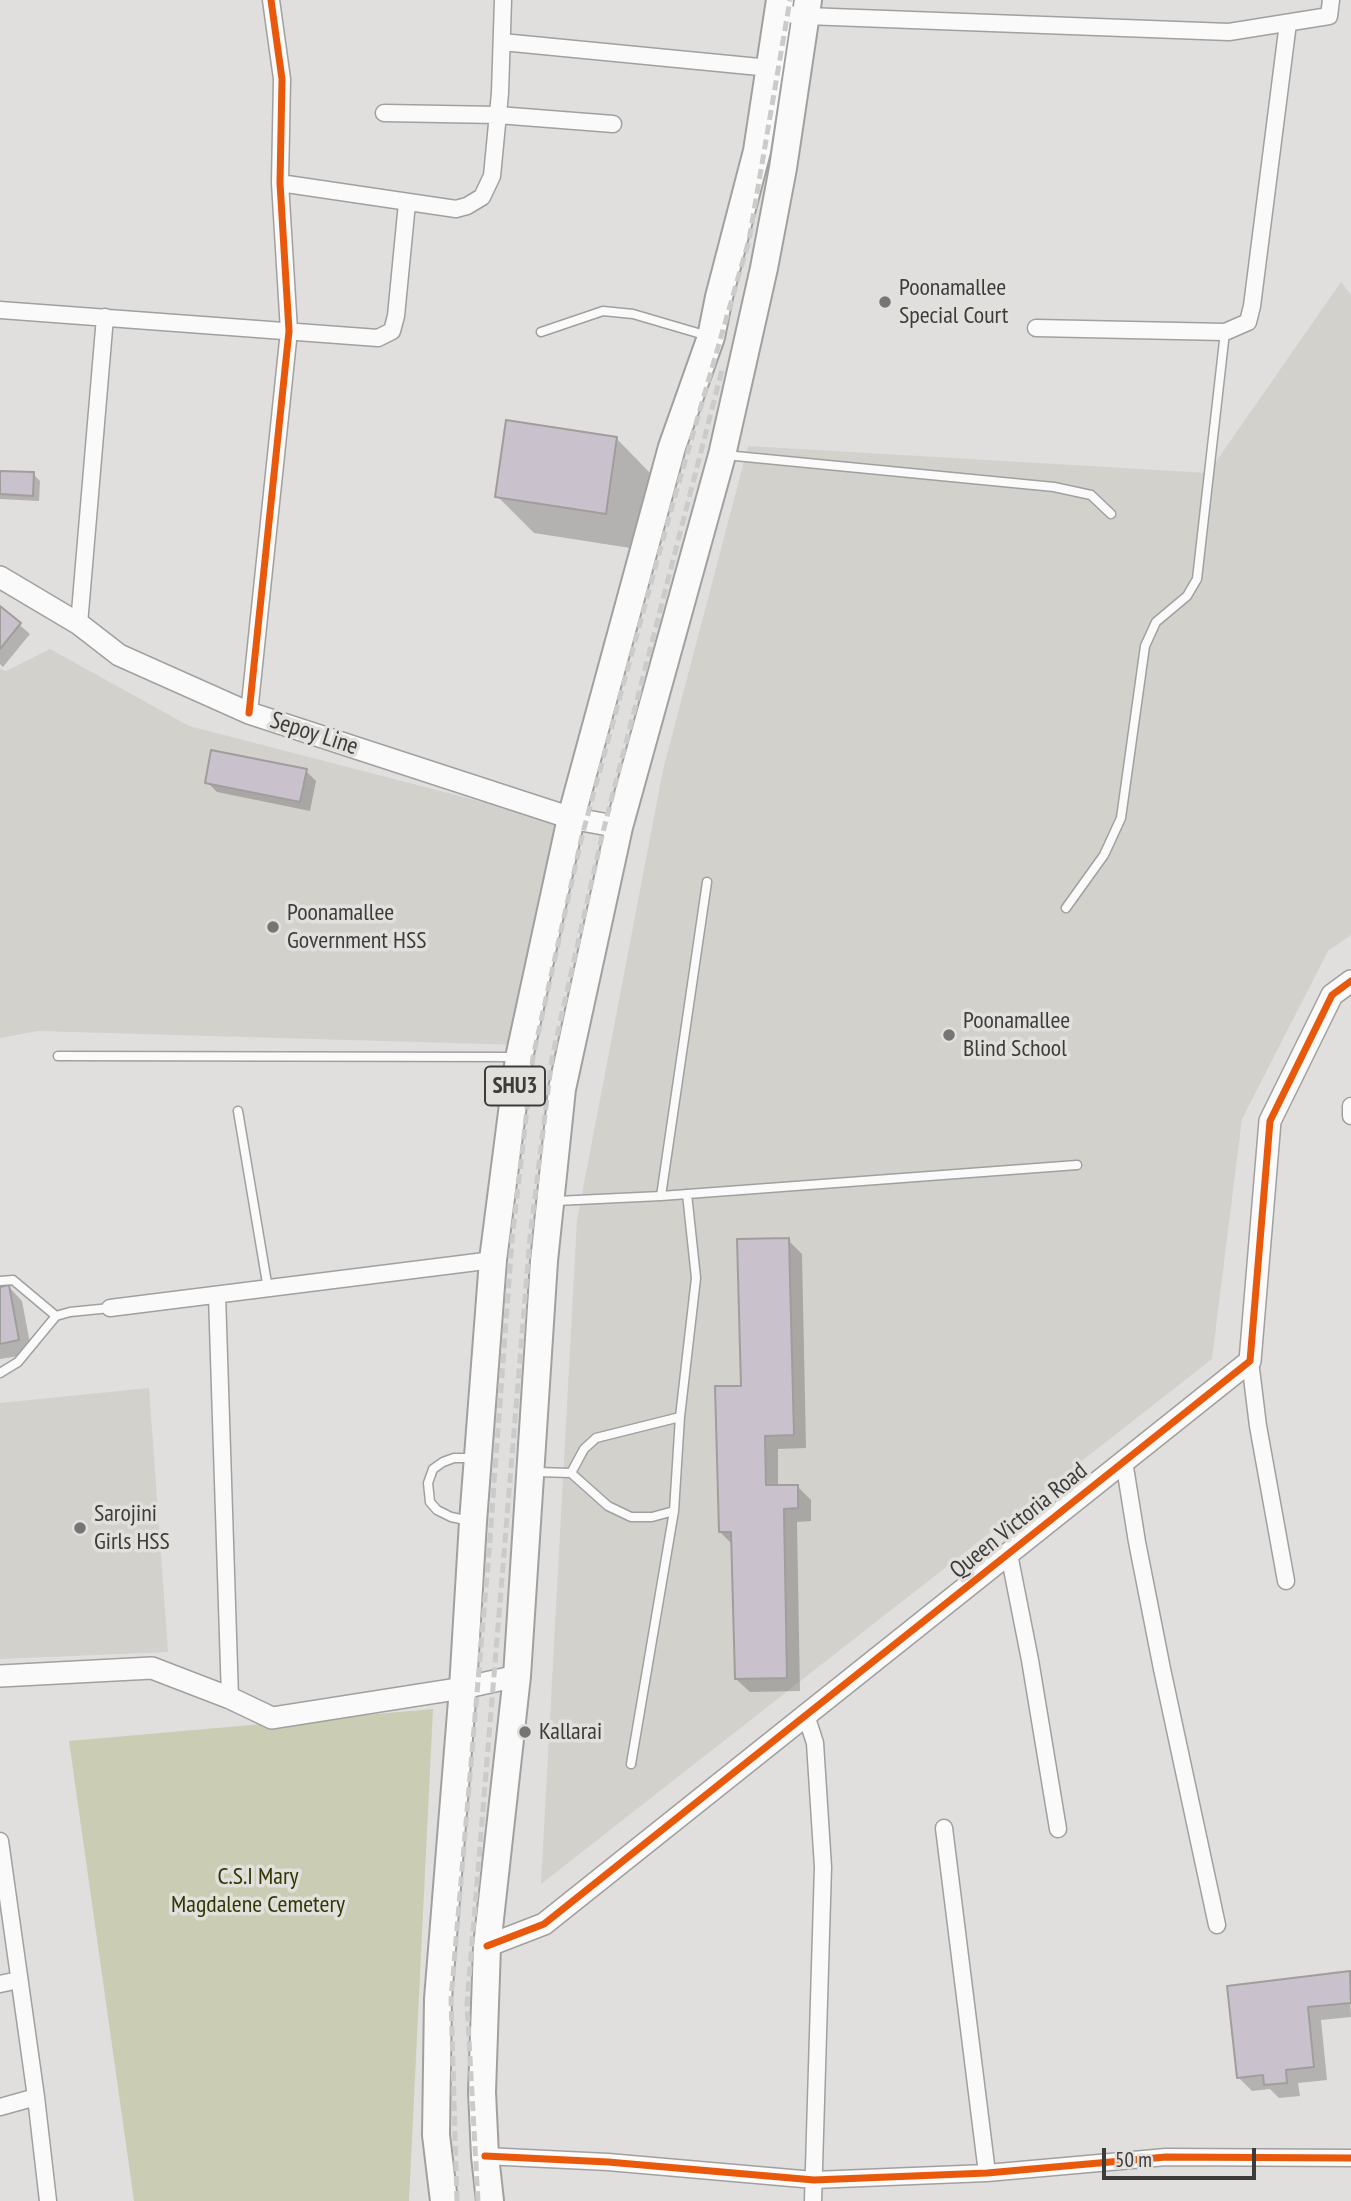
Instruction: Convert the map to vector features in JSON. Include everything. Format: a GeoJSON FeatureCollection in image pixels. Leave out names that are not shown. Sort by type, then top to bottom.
{"type":"FeatureCollection","features":[{"type":"Feature","properties":{"kind":"main road","name":"SHU3"},"geometry":{"type":"LineString","coordinates":[[444,2201],[436,2135],[438,1999],[494,1260],[519,1058],[570,818],[672,447],[711,337],[757,152],[779,6]]}},
{"type":"Feature","properties":{"kind":"main road","name":"SHU3"},"geometry":{"type":"LineString","coordinates":[[490,2201],[482,2092],[487,1946],[517,1676],[529,1472],[550,1201],[562,1089],[619,827],[722,454],[764,268],[783,167],[807,8]]}},
{"type":"Feature","properties":{"kind":"street"},"geometry":{"type":"LineString","coordinates":[[249,713],[289,331],[280,183],[282,79],[271,0]]}},
{"type":"Feature","properties":{"kind":"street"},"geometry":{"type":"LineString","coordinates":[[280,183],[456,209],[482,197],[492,176],[498,115],[503,0]]}},
{"type":"Feature","properties":{"kind":"street"},"geometry":{"type":"LineString","coordinates":[[779,6],[1229,32],[1329,16],[1331,0]]}},
{"type":"Feature","properties":{"kind":"street"},"geometry":{"type":"LineString","coordinates":[[1036,328],[1225,332],[1248,322],[1288,23]]}},
{"type":"Feature","properties":{"kind":"street"},"geometry":{"type":"LineString","coordinates":[[502,42],[770,68]]}},
{"type":"Feature","properties":{"kind":"street"},"geometry":{"type":"LineString","coordinates":[[384,113],[498,115],[613,124]]}},
{"type":"Feature","properties":{"kind":"street"},"geometry":{"type":"LineString","coordinates":[[0,310],[378,338],[392,331],[396,316],[407,203]]}},
{"type":"Feature","properties":{"kind":"street"},"geometry":{"type":"LineString","coordinates":[[79,624],[104,317]]}},
{"type":"Feature","properties":{"kind":"street","name":"Sepoy Line"},"geometry":{"type":"LineString","coordinates":[[0,577],[79,624],[119,655],[249,713],[570,818],[619,827]]}},
{"type":"Feature","properties":{"kind":"street"},"geometry":{"type":"LineString","coordinates":[[1286,1581],[1258,1426],[1250,1361],[1270,1121],[1332,995],[1351,981]]}},
{"type":"Feature","properties":{"kind":"street"},"geometry":{"type":"LineString","coordinates":[[1351,1106],[1351,1116]]}},
{"type":"Feature","properties":{"kind":"street"},"geometry":{"type":"LineString","coordinates":[[110,1308],[494,1260]]}},
{"type":"Feature","properties":{"kind":"street"},"geometry":{"type":"LineString","coordinates":[[217,1295],[230,1698]]}},
{"type":"Feature","properties":{"kind":"street","name":"Queen Victoria Road"},"geometry":{"type":"LineString","coordinates":[[487,1946],[544,1924],[1250,1361]]}},
{"type":"Feature","properties":{"kind":"street"},"geometry":{"type":"LineString","coordinates":[[1124,1461],[1162,1669],[1217,1925]]}},
{"type":"Feature","properties":{"kind":"street"},"geometry":{"type":"LineString","coordinates":[[1009,1553],[1058,1829]]}},
{"type":"Feature","properties":{"kind":"street"},"geometry":{"type":"LineString","coordinates":[[0,1676],[152,1668],[230,1698],[272,1718],[463,1688],[517,1676]]}},
{"type":"Feature","properties":{"kind":"street"},"geometry":{"type":"LineString","coordinates":[[806,1715],[815,1743],[822,1867],[813,2201]]}},
{"type":"Feature","properties":{"kind":"street"},"geometry":{"type":"LineString","coordinates":[[944,1828],[987,2174]]}},
{"type":"Feature","properties":{"kind":"street"},"geometry":{"type":"LineString","coordinates":[[0,1841],[4,1904],[19,1980],[48,2201]]}},
{"type":"Feature","properties":{"kind":"street"},"geometry":{"type":"LineString","coordinates":[[0,1984],[19,1980]]}},
{"type":"Feature","properties":{"kind":"street"},"geometry":{"type":"LineString","coordinates":[[0,2107],[36,2097]]}},
{"type":"Feature","properties":{"kind":"street"},"geometry":{"type":"LineString","coordinates":[[485,2156],[608,2162],[814,2180],[987,2174],[1166,2157],[1351,2158]]}},
{"type":"Feature","properties":{"kind":"lane"},"geometry":{"type":"LineString","coordinates":[[541,332],[603,311],[632,314],[711,337]]}},
{"type":"Feature","properties":{"kind":"lane"},"geometry":{"type":"LineString","coordinates":[[1066,908],[1104,855],[1121,818],[1145,646],[1156,622],[1186,596],[1197,579],[1225,332]]}},
{"type":"Feature","properties":{"kind":"lane"},"geometry":{"type":"LineString","coordinates":[[722,454],[1054,487],[1091,495],[1111,514]]}},
{"type":"Feature","properties":{"kind":"lane"},"geometry":{"type":"LineString","coordinates":[[661,1196],[707,882]]}},
{"type":"Feature","properties":{"kind":"lane"},"geometry":{"type":"LineString","coordinates":[[58,1056],[519,1058]]}},
{"type":"Feature","properties":{"kind":"lane"},"geometry":{"type":"LineString","coordinates":[[238,1111],[268,1289]]}},
{"type":"Feature","properties":{"kind":"lane"},"geometry":{"type":"LineString","coordinates":[[550,1201],[661,1196],[1077,1165]]}},
{"type":"Feature","properties":{"kind":"lane"},"geometry":{"type":"LineString","coordinates":[[631,1764],[674,1511],[680,1417],[696,1278],[687,1194]]}},
{"type":"Feature","properties":{"kind":"lane"},"geometry":{"type":"LineString","coordinates":[[0,1281],[13,1280],[55,1316]]}},
{"type":"Feature","properties":{"kind":"lane"},"geometry":{"type":"LineString","coordinates":[[0,1373],[18,1362],[55,1316],[110,1308]]}},
{"type":"Feature","properties":{"kind":"lane"},"geometry":{"type":"LineString","coordinates":[[571,1473],[584,1449],[596,1438],[680,1417]]}},
{"type":"Feature","properties":{"kind":"lane"},"geometry":{"type":"LineString","coordinates":[[473,1522],[451,1517],[437,1510],[429,1502],[428,1483],[433,1469],[443,1462],[454,1458],[478,1458]]}},
{"type":"Feature","properties":{"kind":"lane"},"geometry":{"type":"LineString","coordinates":[[529,1472],[571,1473],[608,1506],[631,1517],[652,1517],[674,1511]]}},
{"type":"Feature","properties":{"kind":"shaded area","name":"Poonamallee Blind School"},"geometry":{"type":"Polygon","coordinates":[[[1341,282],[1351,295],[1351,935],[1328,951],[1242,1119],[1212,1359],[541,1884],[577,1220],[663,770],[748,446],[1208,473],[1341,282]]]}},
{"type":"Feature","properties":{"kind":"shaded area","name":"Poonamallee Government HSS"},"geometry":{"type":"Polygon","coordinates":[[[50,649],[189,726],[568,824],[521,1045],[38,1031],[0,1038],[0,669],[6,671],[50,649]]]}},
{"type":"Feature","properties":{"kind":"shaded area","name":"Sarojini Girls HSS"},"geometry":{"type":"Polygon","coordinates":[[[149,1388],[168,1652],[0,1659],[0,1403],[149,1388]]]}},
{"type":"Feature","properties":{"kind":"green space","name":"C.S.I Mary Magdalene Cemetery"},"geometry":{"type":"Polygon","coordinates":[[[433,1709],[409,2201],[134,2201],[69,1741],[433,1709]]]}},
{"type":"Feature","properties":{"kind":"building"},"geometry":{"type":"Polygon","coordinates":[[[506,420],[617,437],[606,514],[495,497],[506,420]]]}},
{"type":"Feature","properties":{"kind":"building"},"geometry":{"type":"Polygon","coordinates":[[[0,471],[34,472],[33,496],[0,494],[0,471]]]}},
{"type":"Feature","properties":{"kind":"building"},"geometry":{"type":"Polygon","coordinates":[[[0,606],[21,623],[0,649],[0,606]]]}},
{"type":"Feature","properties":{"kind":"building"},"geometry":{"type":"Polygon","coordinates":[[[211,750],[307,769],[300,802],[205,783],[211,750]]]}},
{"type":"Feature","properties":{"kind":"building"},"geometry":{"type":"Polygon","coordinates":[[[789,1238],[794,1435],[765,1436],[766,1485],[798,1485],[798,1508],[784,1509],[787,1678],[735,1679],[731,1532],[719,1532],[715,1386],[741,1386],[737,1239],[789,1238]]]}},
{"type":"Feature","properties":{"kind":"building"},"geometry":{"type":"Polygon","coordinates":[[[9,1285],[19,1340],[0,1344],[0,1287],[9,1285]]]}},
{"type":"Feature","properties":{"kind":"building"},"geometry":{"type":"Polygon","coordinates":[[[1350,1971],[1351,2003],[1308,2007],[1314,2067],[1286,2070],[1287,2083],[1264,2085],[1263,2075],[1237,2078],[1227,1986],[1350,1971]]]}},
{"type":"Feature","properties":{"kind":"railway"},"geometry":{"type":"LineString","coordinates":[[457,2201],[451,1999],[512,1240],[533,1057],[582,836],[669,517],[749,240],[790,0]]}},
{"type":"Feature","properties":{"kind":"railway"},"geometry":{"type":"LineString","coordinates":[[478,2201],[467,2004],[530,1237],[552,1058],[602,836],[722,370]]}},
{"type":"Feature","properties":{"kind":"cycle path"},"geometry":{"type":"LineString","coordinates":[[249,713],[289,331],[280,183],[282,79],[271,0]]}},
{"type":"Feature","properties":{"kind":"cycle path"},"geometry":{"type":"LineString","coordinates":[[487,1946],[544,1924],[1250,1361],[1270,1121],[1332,995],[1351,981]]}},
{"type":"Feature","properties":{"kind":"cycle path"},"geometry":{"type":"LineString","coordinates":[[485,2156],[608,2162],[814,2180],[987,2173],[1166,2157],[1351,2158]]}},
{"type":"Feature","properties":{"kind":"place","name":"Poonamallee Special Court"},"geometry":{"type":"Point","coordinates":[885,302]}},
{"type":"Feature","properties":{"kind":"place","name":"Poonamallee Government HSS"},"geometry":{"type":"Point","coordinates":[273,927]}},
{"type":"Feature","properties":{"kind":"place","name":"Poonamallee Blind School"},"geometry":{"type":"Point","coordinates":[949,1035]}},
{"type":"Feature","properties":{"kind":"place","name":"Sarojini Girls HSS"},"geometry":{"type":"Point","coordinates":[80,1528]}},
{"type":"Feature","properties":{"kind":"place","name":"Kallarai"},"geometry":{"type":"Point","coordinates":[525,1732]}}]}
